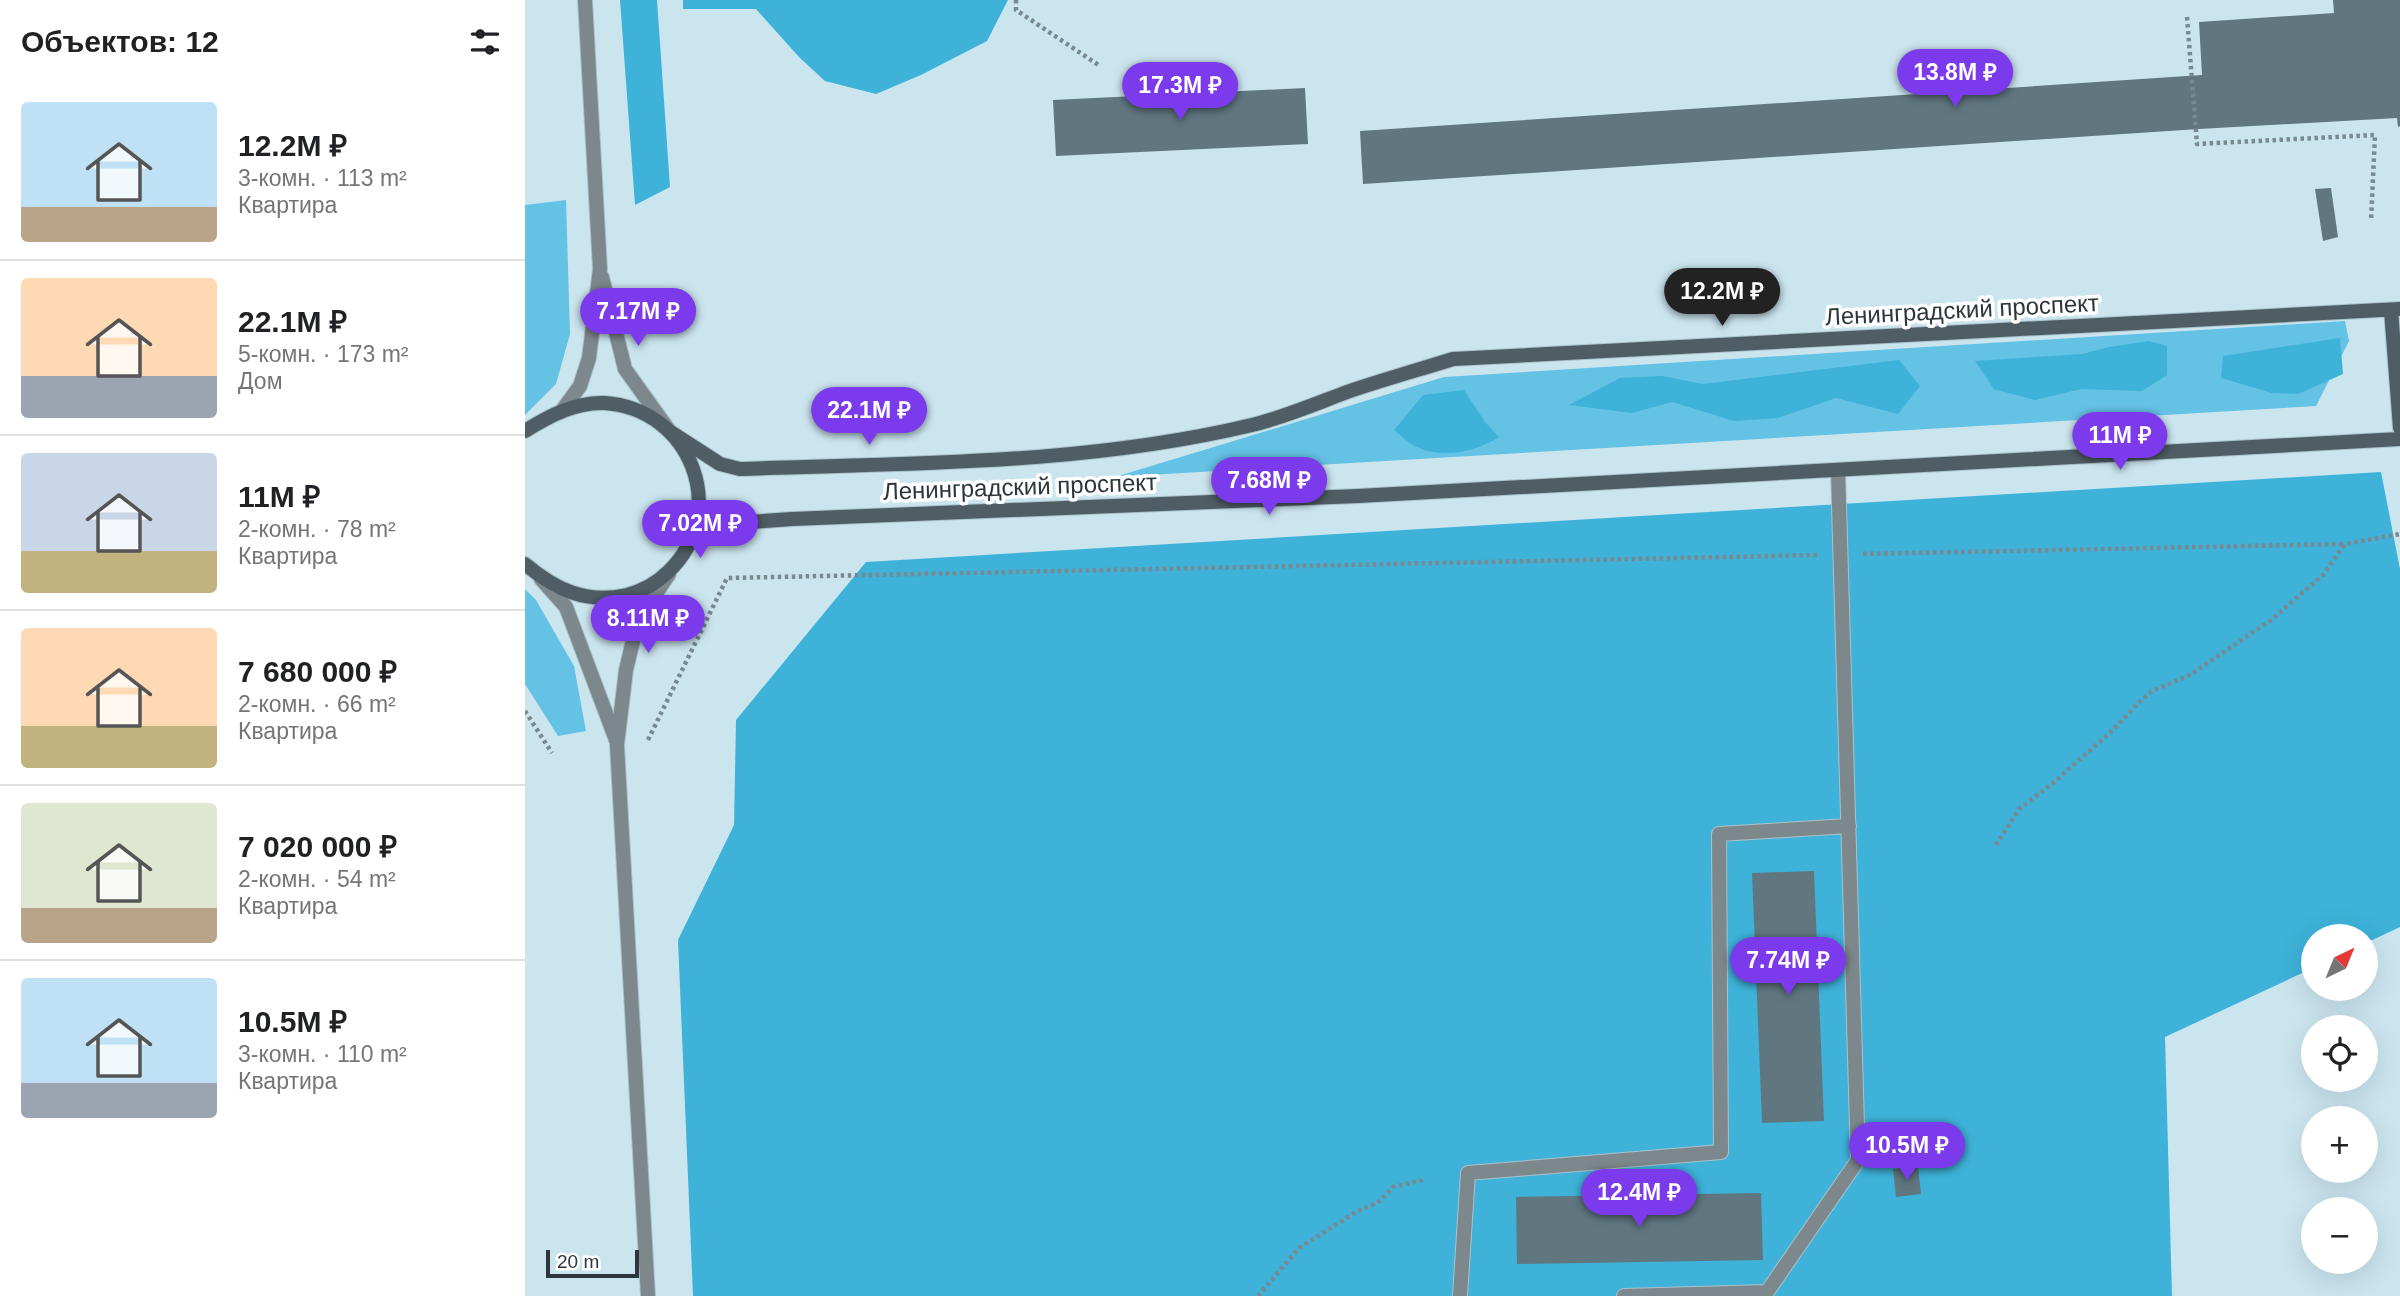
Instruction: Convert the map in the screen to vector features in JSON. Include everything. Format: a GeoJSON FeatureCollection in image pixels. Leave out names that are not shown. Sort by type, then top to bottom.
{"type":"FeatureCollection","features":[{"type":"Feature","properties":{"kind":"main road"},"geometry":{"type":"LineString","coordinates":[[2396,310],[2400,428]]}},
{"type":"Feature","properties":{"kind":"main road","name":"Ленинградский проспект"},"geometry":{"type":"LineString","coordinates":[[561,412],[589,404],[618,405],[646,414],[720,464],[740,469],[993,460],[1149,445],[1252,425],[1305,410],[1347,392],[1453,359],[2396,310]]}},
{"type":"Feature","properties":{"kind":"main road"},"geometry":{"type":"LineString","coordinates":[[525,431],[548,416],[561,412]]}},
{"type":"Feature","properties":{"kind":"main road"},"geometry":{"type":"LineString","coordinates":[[525,440],[547,419],[561,412]]}},
{"type":"Feature","properties":{"kind":"main road"},"geometry":{"type":"LineString","coordinates":[[528,565],[547,583],[563,591],[597,599],[632,594],[649,587],[676,564],[692,537],[699,505],[695,472],[680,443],[669,431]]}},
{"type":"Feature","properties":{"kind":"main road","name":"Ленинградский проспект"},"geometry":{"type":"LineString","coordinates":[[692,537],[722,524],[792,519],[1358,496],[2400,439]]}},
{"type":"Feature","properties":{"kind":"street"},"geometry":{"type":"LineString","coordinates":[[561,412],[580,386],[589,358],[600,269],[585,0]]}},
{"type":"Feature","properties":{"kind":"street"},"geometry":{"type":"LineString","coordinates":[[600,269],[625,369],[669,431]]}},
{"type":"Feature","properties":{"kind":"street"},"geometry":{"type":"LineString","coordinates":[[1624,1296],[1767,1292],[1858,1160],[1838,470]]}},
{"type":"Feature","properties":{"kind":"street"},"geometry":{"type":"LineString","coordinates":[[648,1296],[617,745],[626,670],[638,620],[676,564]]}},
{"type":"Feature","properties":{"kind":"street"},"geometry":{"type":"LineString","coordinates":[[528,565],[566,607],[617,745]]}},
{"type":"Feature","properties":{"kind":"street"},"geometry":{"type":"LineString","coordinates":[[1460,1296],[1468,1173],[1721,1152],[1719,834],[1849,826]]}},
{"type":"Feature","properties":{"kind":"path"},"geometry":{"type":"LineString","coordinates":[[1016,0],[1016,10],[1100,66]]}},
{"type":"Feature","properties":{"kind":"path"},"geometry":{"type":"LineString","coordinates":[[2187,17],[2197,144],[2375,135],[2371,221]]}},
{"type":"Feature","properties":{"kind":"path"},"geometry":{"type":"LineString","coordinates":[[648,740],[727,578],[2345,544],[2400,534]]}},
{"type":"Feature","properties":{"kind":"path"},"geometry":{"type":"LineString","coordinates":[[1996,845],[2020,808],[2052,784],[2152,691],[2190,675],[2270,620],[2323,575],[2345,544]]}},
{"type":"Feature","properties":{"kind":"path"},"geometry":{"type":"LineString","coordinates":[[525,711],[552,753]]}},
{"type":"Feature","properties":{"kind":"path"},"geometry":{"type":"LineString","coordinates":[[1258,1296],[1299,1248],[1356,1212],[1380,1202],[1393,1187],[1423,1180]]}},
{"type":"Feature","properties":{"kind":"shaded area"},"geometry":{"type":"Polygon","coordinates":[[[620,0],[657,0],[670,187],[635,205],[620,0]]]}},
{"type":"Feature","properties":{"kind":"shaded area"},"geometry":{"type":"Polygon","coordinates":[[[683,0],[1008,0],[987,41],[921,75],[876,94],[825,81],[799,57],[756,9],[683,9],[683,0]]]}},
{"type":"Feature","properties":{"kind":"shaded area"},"geometry":{"type":"Polygon","coordinates":[[[566,200],[570,334],[556,384],[525,415],[525,205],[566,200]]]}},
{"type":"Feature","properties":{"kind":"shaded area"},"geometry":{"type":"Polygon","coordinates":[[[2345,321],[2349,341],[2316,406],[1115,477],[1444,377],[2345,321]]]}},
{"type":"Feature","properties":{"kind":"shaded area"},"geometry":{"type":"Polygon","coordinates":[[[2340,338],[2343,374],[2298,394],[2272,393],[2221,378],[2223,356],[2340,338]]]}},
{"type":"Feature","properties":{"kind":"shaded area"},"geometry":{"type":"Polygon","coordinates":[[[2149,341],[2167,346],[2167,375],[2142,391],[2081,389],[2035,400],[1994,389],[1975,361],[2082,354],[2149,341]]]}},
{"type":"Feature","properties":{"kind":"shaded area"},"geometry":{"type":"Polygon","coordinates":[[[1899,360],[1920,386],[1898,414],[1836,398],[1778,418],[1734,421],[1672,402],[1632,413],[1569,405],[1620,378],[1662,376],[1703,384],[1899,360]]]}},
{"type":"Feature","properties":{"kind":"shaded area"},"geometry":{"type":"Polygon","coordinates":[[[1464,390],[1485,422],[1499,437],[1470,450],[1438,453],[1414,446],[1394,430],[1423,395],[1464,390]]]}},
{"type":"Feature","properties":{"kind":"shaded area"},"geometry":{"type":"Polygon","coordinates":[[[2381,472],[2400,569],[2400,927],[2378,937],[2378,924],[2301,924],[2301,974],[2165,1037],[2172,1296],[693,1296],[678,940],[734,825],[736,720],[866,562],[2381,472]]]}},
{"type":"Feature","properties":{"kind":"shaded area"},"geometry":{"type":"Polygon","coordinates":[[[525,589],[536,600],[574,666],[586,731],[558,736],[525,684],[525,589]]]}},
{"type":"Feature","properties":{"kind":"building"},"geometry":{"type":"Polygon","coordinates":[[[2333,0],[2400,0],[2400,126],[2398,127],[2397,118],[2199,129],[1363,184],[1360,131],[2202,75],[2199,22],[2334,13],[2333,0]]]}},
{"type":"Feature","properties":{"kind":"building"},"geometry":{"type":"Polygon","coordinates":[[[1305,88],[1308,144],[1056,156],[1053,100],[1305,88]]]}},
{"type":"Feature","properties":{"kind":"building"},"geometry":{"type":"Polygon","coordinates":[[[2331,188],[2338,237],[2323,241],[2315,189],[2331,188]]]}},
{"type":"Feature","properties":{"kind":"building"},"geometry":{"type":"Polygon","coordinates":[[[1814,871],[1824,1121],[1762,1123],[1752,873],[1814,871]]]}},
{"type":"Feature","properties":{"kind":"building"},"geometry":{"type":"Polygon","coordinates":[[[1918,1166],[1921,1194],[1896,1197],[1893,1169],[1918,1166]]]}},
{"type":"Feature","properties":{"kind":"building"},"geometry":{"type":"Polygon","coordinates":[[[1761,1193],[1763,1260],[1517,1264],[1516,1197],[1761,1193]]]}}]}
